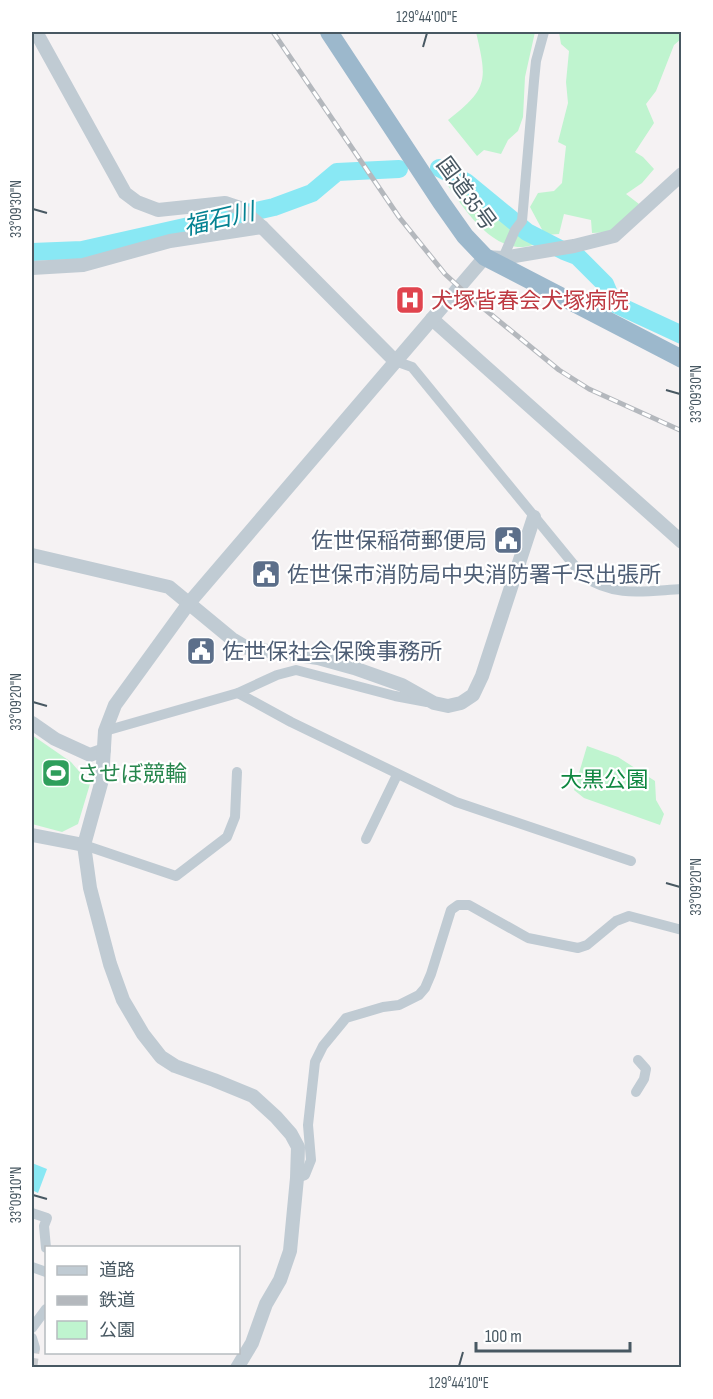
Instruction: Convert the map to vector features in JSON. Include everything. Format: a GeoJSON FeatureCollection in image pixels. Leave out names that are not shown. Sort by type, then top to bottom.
{"type":"FeatureCollection","features":[{"type":"Feature","properties":{"kind":"highway","name":"国道35号"},"geometry":{"type":"LineString","coordinates":[[329,32],[465,236],[494,257],[681,359]]}},
{"type":"Feature","properties":{"kind":"street"},"geometry":{"type":"LineString","coordinates":[[36,32],[125,193],[137,202],[158,210],[225,203],[240,208],[261,226],[395,361],[412,367],[583,576],[595,584],[618,591],[681,589]]}},
{"type":"Feature","properties":{"kind":"street"},"geometry":{"type":"LineString","coordinates":[[237,1368],[252,1342],[266,1304],[280,1280],[290,1251],[298,1147],[291,1134],[276,1117],[253,1096],[175,1066],[161,1057],[143,1034],[123,1000],[110,964],[90,888],[84,845],[102,780],[105,730],[115,705],[189,603],[395,361],[494,257],[522,221],[536,61],[544,32]]}},
{"type":"Feature","properties":{"kind":"street"},"geometry":{"type":"LineString","coordinates":[[494,257],[574,246],[614,236],[681,174]]}},
{"type":"Feature","properties":{"kind":"street"},"geometry":{"type":"LineString","coordinates":[[32,268],[83,265],[170,241],[261,226]]}},
{"type":"Feature","properties":{"kind":"street"},"geometry":{"type":"LineString","coordinates":[[432,320],[681,542]]}},
{"type":"Feature","properties":{"kind":"street"},"geometry":{"type":"LineString","coordinates":[[105,730],[238,693],[277,675],[296,670],[395,696],[448,706],[461,703],[473,695],[482,676],[534,517]]}},
{"type":"Feature","properties":{"kind":"street"},"geometry":{"type":"LineString","coordinates":[[32,555],[169,587],[232,639],[247,648],[318,658],[354,668],[402,685],[434,703]]}},
{"type":"Feature","properties":{"kind":"street"},"geometry":{"type":"LineString","coordinates":[[238,693],[291,722],[456,802],[631,861]]}},
{"type":"Feature","properties":{"kind":"street"},"geometry":{"type":"LineString","coordinates":[[32,723],[55,740],[90,755],[104,750]]}},
{"type":"Feature","properties":{"kind":"street"},"geometry":{"type":"LineString","coordinates":[[32,835],[84,845],[176,876],[227,837],[235,817],[237,772]]}},
{"type":"Feature","properties":{"kind":"street"},"geometry":{"type":"LineString","coordinates":[[366,838],[397,775]]}},
{"type":"Feature","properties":{"kind":"street"},"geometry":{"type":"LineString","coordinates":[[297,1178],[305,1175],[311,1160],[308,1125],[315,1062],[323,1046],[346,1018],[383,1007],[399,1005],[419,995],[431,974],[451,910],[458,904],[469,905],[528,938],[578,948],[587,945],[616,921],[629,916],[681,930]]}},
{"type":"Feature","properties":{"kind":"street"},"geometry":{"type":"LineString","coordinates":[[636,1092],[644,1079],[646,1069],[638,1060]]}},
{"type":"Feature","properties":{"kind":"street"},"geometry":{"type":"LineString","coordinates":[[32,1213],[47,1218],[44,1226],[46,1246]]}},
{"type":"Feature","properties":{"kind":"street"},"geometry":{"type":"LineString","coordinates":[[32,1328],[45,1310]]}},
{"type":"Feature","properties":{"kind":"green space"},"geometry":{"type":"Polygon","coordinates":[[[476,32],[535,32],[525,77],[523,117],[518,131],[508,140],[501,154],[484,150],[477,156],[448,120],[471,100],[482,82],[482,62],[476,32]]]}},
{"type":"Feature","properties":{"kind":"green space"},"geometry":{"type":"Polygon","coordinates":[[[559,32],[681,32],[681,39],[674,45],[656,91],[646,104],[654,123],[635,152],[654,169],[642,183],[626,194],[639,204],[633,214],[612,232],[592,233],[591,220],[564,214],[559,234],[545,235],[530,207],[538,193],[554,191],[562,183],[566,146],[558,142],[568,103],[566,82],[569,51],[561,44],[559,32]]]}},
{"type":"Feature","properties":{"kind":"green space"},"geometry":{"type":"Polygon","coordinates":[[[443,170],[537,243],[523,247],[510,245],[497,240],[485,231],[463,207],[438,171],[443,170]]]}},
{"type":"Feature","properties":{"kind":"green space","name":"させぼ競輪"},"geometry":{"type":"Polygon","coordinates":[[[32,735],[71,762],[90,784],[78,824],[62,832],[32,824],[32,735]]]}},
{"type":"Feature","properties":{"kind":"green space","name":"大黒公園"},"geometry":{"type":"Polygon","coordinates":[[[587,746],[618,757],[655,781],[656,800],[664,814],[660,825],[584,798],[574,790],[587,746]]]}},
{"type":"Feature","properties":{"kind":"water"},"geometry":{"type":"Polygon","coordinates":[[[32,1163],[47,1169],[38,1193],[32,1190],[32,1163]]]}},
{"type":"Feature","properties":{"kind":"waterway","name":"福石川"},"geometry":{"type":"LineString","coordinates":[[439,168],[466,182],[527,232],[577,256],[605,284],[613,303],[682,335]]}},
{"type":"Feature","properties":{"kind":"waterway","name":"福石川"},"geometry":{"type":"LineString","coordinates":[[32,252],[82,250],[274,207],[312,193],[337,172],[399,169]]}},
{"type":"Feature","properties":{"kind":"tunnel"},"geometry":{"type":"LineString","coordinates":[[32,1368],[35,1348]]}},
{"type":"Feature","properties":{"kind":"railway"},"geometry":{"type":"LineString","coordinates":[[273,32],[399,217],[445,274],[559,370],[589,389],[682,431]]}},
{"type":"Feature","properties":{"kind":"place","name":"犬塚皆春会犬塚病院"},"geometry":{"type":"Point","coordinates":[410,300]}},
{"type":"Feature","properties":{"kind":"place","name":"佐世保稲荷郵便局"},"geometry":{"type":"Point","coordinates":[508,540]}},
{"type":"Feature","properties":{"kind":"place","name":"佐世保市消防局中央消防署千尽出張所"},"geometry":{"type":"Point","coordinates":[266,574]}},
{"type":"Feature","properties":{"kind":"place","name":"佐世保社会保険事務所"},"geometry":{"type":"Point","coordinates":[201,651]}},
{"type":"Feature","properties":{"kind":"place","name":"させぼ競輪"},"geometry":{"type":"Point","coordinates":[56,773]}}]}
